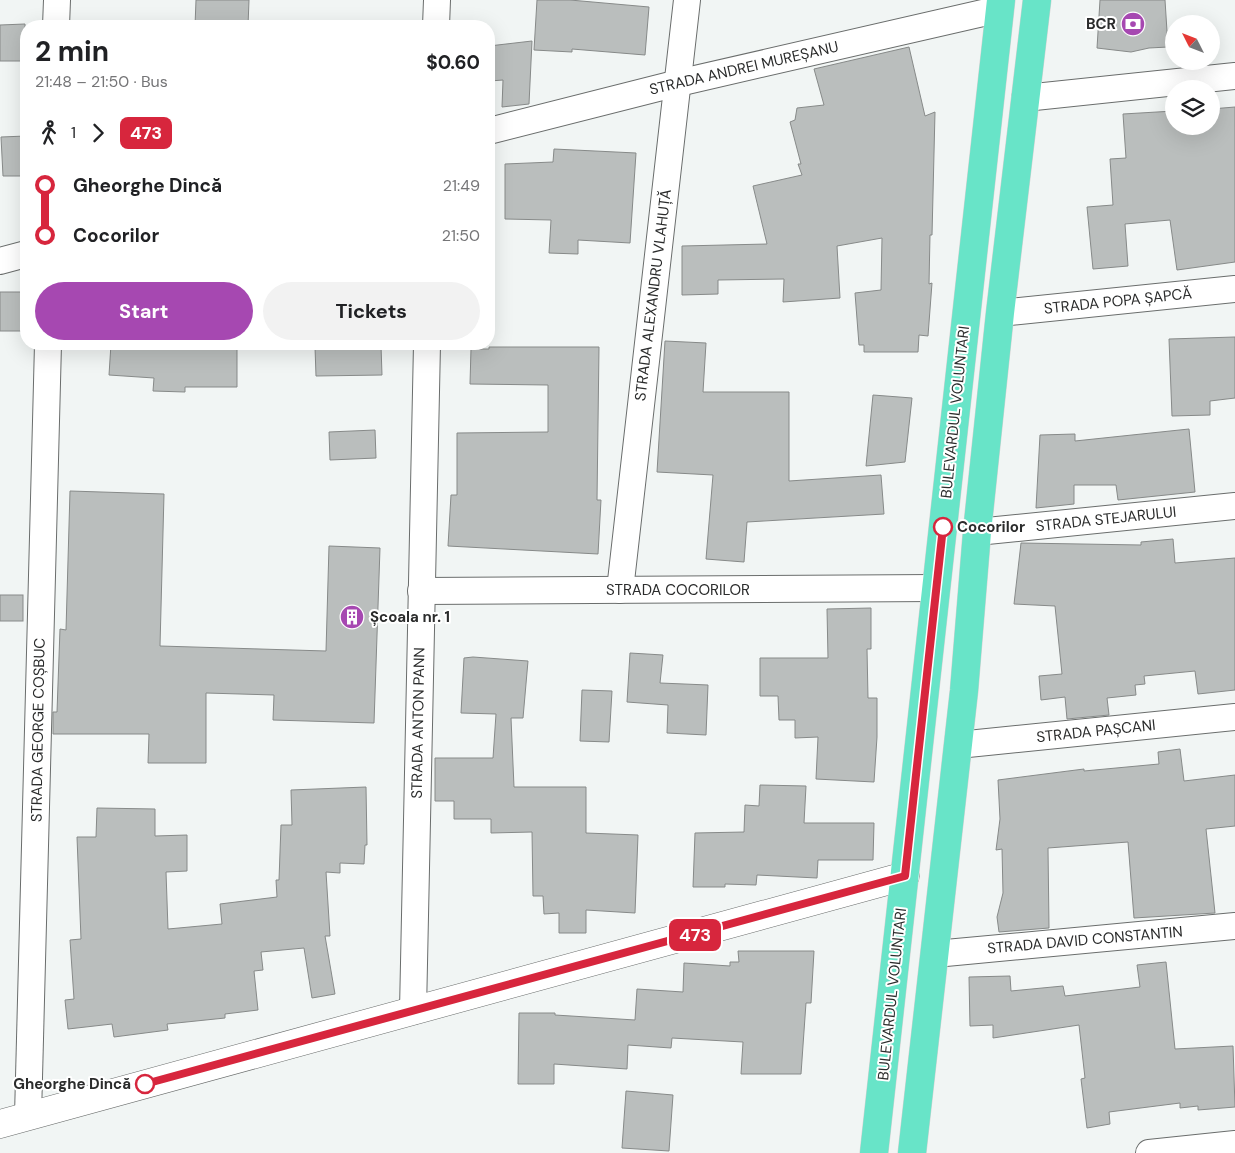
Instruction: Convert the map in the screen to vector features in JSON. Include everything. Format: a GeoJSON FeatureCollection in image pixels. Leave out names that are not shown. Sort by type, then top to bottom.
{"type":"FeatureCollection","features":[{"type":"Feature","properties":{"kind":"highway"},"geometry":{"type":"LineString","coordinates":[[912,1153],[958,745],[977,532],[1000,313],[1037,0]]}},
{"type":"Feature","properties":{"kind":"highway","name":"BULEVARDUL VOLUNTARI"},"geometry":{"type":"LineString","coordinates":[[874,1153],[1000,5]]}},
{"type":"Feature","properties":{"kind":"street"},"geometry":{"type":"LineString","coordinates":[[56,20],[57,0]]}},
{"type":"Feature","properties":{"kind":"street"},"geometry":{"type":"LineString","coordinates":[[436,20],[437,0]]}},
{"type":"Feature","properties":{"kind":"street","name":"STRADA ALEXANDRU VLAHUȚĂ"},"geometry":{"type":"LineString","coordinates":[[620,590],[687,0]]}},
{"type":"Feature","properties":{"kind":"street","name":"STRADA ANDREI MUREȘANU"},"geometry":{"type":"LineString","coordinates":[[495,129],[1000,5]]}},
{"type":"Feature","properties":{"kind":"street"},"geometry":{"type":"LineString","coordinates":[[1025,98],[1235,76]]}},
{"type":"Feature","properties":{"kind":"street"},"geometry":{"type":"LineString","coordinates":[[0,261],[20,256]]}},
{"type":"Feature","properties":{"kind":"street","name":"STRADA POPA ȘAPCĂ"},"geometry":{"type":"LineString","coordinates":[[1000,313],[1235,289]]}},
{"type":"Feature","properties":{"kind":"street","name":"STRADA GEORGE COȘBUC"},"geometry":{"type":"LineString","coordinates":[[28,1116],[48,350]]}},
{"type":"Feature","properties":{"kind":"street","name":"STRADA ANTON PANN"},"geometry":{"type":"LineString","coordinates":[[413,1011],[427,350]]}},
{"type":"Feature","properties":{"kind":"street","name":"STRADA STEJARULUI"},"geometry":{"type":"LineString","coordinates":[[977,532],[1235,506]]}},
{"type":"Feature","properties":{"kind":"street","name":"STRADA COCORILOR"},"geometry":{"type":"LineString","coordinates":[[421,591],[936,588]]}},
{"type":"Feature","properties":{"kind":"street","name":"STRADA PAȘCANI"},"geometry":{"type":"LineString","coordinates":[[958,745],[1235,717]]}},
{"type":"Feature","properties":{"kind":"street"},"geometry":{"type":"LineString","coordinates":[[0,1124],[905,876]]}},
{"type":"Feature","properties":{"kind":"street","name":"STRADA DAVID CONSTANTIN"},"geometry":{"type":"LineString","coordinates":[[935,954],[1235,926]]}},
{"type":"Feature","properties":{"kind":"street"},"geometry":{"type":"LineString","coordinates":[[1149,1153],[1235,1144]]}},
{"type":"Feature","properties":{"kind":"building"},"geometry":{"type":"Polygon","coordinates":[[[196,0],[249,0],[248,20],[195,20],[196,0]]]}},
{"type":"Feature","properties":{"kind":"building"},"geometry":{"type":"Polygon","coordinates":[[[537,0],[570,0],[649,7],[645,55],[572,49],[572,52],[534,50],[537,0]]]}},
{"type":"Feature","properties":{"kind":"building","name":"BCR"},"geometry":{"type":"Polygon","coordinates":[[[1100,0],[1165,0],[1165,47],[1131,52],[1097,48],[1100,0]]]}},
{"type":"Feature","properties":{"kind":"building"},"geometry":{"type":"Polygon","coordinates":[[[20,24],[20,61],[0,61],[0,25],[20,24]]]}},
{"type":"Feature","properties":{"kind":"building"},"geometry":{"type":"Polygon","coordinates":[[[532,41],[529,104],[502,107],[503,80],[495,81],[495,45],[532,41]]]}},
{"type":"Feature","properties":{"kind":"building"},"geometry":{"type":"Polygon","coordinates":[[[909,47],[925,116],[935,112],[929,284],[932,283],[928,336],[919,335],[918,352],[864,352],[864,345],[859,345],[855,293],[881,290],[882,238],[837,246],[840,298],[783,302],[784,279],[718,280],[718,294],[682,295],[682,246],[767,244],[753,186],[802,175],[790,122],[795,120],[797,108],[824,105],[814,69],[909,47]]]}},
{"type":"Feature","properties":{"kind":"building"},"geometry":{"type":"Polygon","coordinates":[[[1235,107],[1235,262],[1177,270],[1170,220],[1125,224],[1128,266],[1093,269],[1087,207],[1113,205],[1110,159],[1126,158],[1123,114],[1165,112],[1165,135],[1220,135],[1220,108],[1235,107]]]}},
{"type":"Feature","properties":{"kind":"building"},"geometry":{"type":"Polygon","coordinates":[[[20,136],[20,176],[3,176],[1,137],[20,136]]]}},
{"type":"Feature","properties":{"kind":"building"},"geometry":{"type":"Polygon","coordinates":[[[554,149],[636,153],[630,243],[578,240],[578,254],[549,253],[551,220],[505,219],[505,164],[553,162],[554,149]]]}},
{"type":"Feature","properties":{"kind":"building"},"geometry":{"type":"Polygon","coordinates":[[[0,292],[20,292],[20,331],[0,331],[0,292]]]}},
{"type":"Feature","properties":{"kind":"building"},"geometry":{"type":"Polygon","coordinates":[[[1235,337],[1235,398],[1210,401],[1210,415],[1172,416],[1169,339],[1235,337]]]}},
{"type":"Feature","properties":{"kind":"building"},"geometry":{"type":"Polygon","coordinates":[[[665,341],[706,343],[703,392],[789,392],[789,481],[881,475],[884,514],[747,522],[744,562],[706,559],[713,475],[657,472],[665,341]]]}},
{"type":"Feature","properties":{"kind":"building"},"geometry":{"type":"Polygon","coordinates":[[[495,347],[599,347],[597,500],[601,500],[598,554],[448,546],[451,495],[457,495],[457,433],[548,432],[548,385],[470,384],[471,350],[495,350],[495,347]]]}},
{"type":"Feature","properties":{"kind":"building"},"geometry":{"type":"Polygon","coordinates":[[[111,350],[237,350],[237,387],[185,387],[185,392],[153,391],[154,378],[109,375],[111,350]]]}},
{"type":"Feature","properties":{"kind":"building"},"geometry":{"type":"Polygon","coordinates":[[[315,350],[381,350],[382,375],[316,376],[315,350]]]}},
{"type":"Feature","properties":{"kind":"building"},"geometry":{"type":"Polygon","coordinates":[[[873,395],[912,398],[905,462],[866,466],[873,395]]]}},
{"type":"Feature","properties":{"kind":"building"},"geometry":{"type":"Polygon","coordinates":[[[1189,429],[1195,492],[1118,500],[1116,485],[1074,485],[1074,504],[1036,508],[1040,435],[1075,434],[1075,441],[1189,429]]]}},
{"type":"Feature","properties":{"kind":"building"},"geometry":{"type":"Polygon","coordinates":[[[375,430],[376,458],[330,460],[329,432],[375,430]]]}},
{"type":"Feature","properties":{"kind":"building","name":"Școala nr. 1"},"geometry":{"type":"Polygon","coordinates":[[[70,491],[164,494],[160,646],[326,651],[329,546],[380,548],[374,723],[273,720],[274,695],[206,693],[206,763],[148,763],[149,734],[53,734],[53,712],[57,712],[60,629],[66,630],[70,491]]]}},
{"type":"Feature","properties":{"kind":"building"},"geometry":{"type":"Polygon","coordinates":[[[1173,539],[1175,563],[1235,558],[1235,690],[1198,694],[1195,671],[1144,676],[1145,684],[1135,685],[1136,695],[1107,698],[1109,715],[1067,719],[1065,697],[1041,700],[1039,676],[1062,674],[1055,606],[1014,604],[1021,543],[1141,545],[1141,542],[1173,539]]]}},
{"type":"Feature","properties":{"kind":"building"},"geometry":{"type":"Polygon","coordinates":[[[0,595],[23,595],[23,621],[0,621],[0,595]]]}},
{"type":"Feature","properties":{"kind":"building"},"geometry":{"type":"Polygon","coordinates":[[[871,608],[871,649],[867,649],[868,698],[877,698],[874,782],[816,779],[818,737],[795,738],[795,720],[779,720],[778,696],[760,696],[760,658],[828,658],[827,609],[871,608]]]}},
{"type":"Feature","properties":{"kind":"building"},"geometry":{"type":"Polygon","coordinates":[[[630,653],[663,655],[660,683],[708,685],[706,735],[667,733],[668,705],[627,702],[630,653]]]}},
{"type":"Feature","properties":{"kind":"building"},"geometry":{"type":"Polygon","coordinates":[[[464,658],[528,661],[523,718],[511,718],[514,787],[586,787],[586,833],[638,835],[635,913],[586,910],[586,933],[559,933],[559,913],[544,914],[543,896],[533,896],[532,832],[491,833],[491,819],[454,819],[454,801],[435,801],[435,758],[493,758],[496,714],[461,713],[464,658]]]}},
{"type":"Feature","properties":{"kind":"building"},"geometry":{"type":"Polygon","coordinates":[[[582,690],[612,691],[609,742],[580,741],[582,690]]]}},
{"type":"Feature","properties":{"kind":"building"},"geometry":{"type":"Polygon","coordinates":[[[1180,749],[1184,781],[1235,775],[1235,826],[1206,829],[1215,913],[1134,918],[1128,842],[1048,848],[1049,928],[999,932],[997,917],[1003,893],[1002,849],[996,850],[1000,819],[998,780],[1084,769],[1084,771],[1159,764],[1158,752],[1180,749]]]}},
{"type":"Feature","properties":{"kind":"building"},"geometry":{"type":"Polygon","coordinates":[[[760,785],[806,786],[804,823],[874,823],[873,860],[818,860],[817,878],[757,875],[756,885],[725,884],[725,887],[693,887],[695,833],[744,832],[745,805],[759,806],[760,785]]]}},
{"type":"Feature","properties":{"kind":"building"},"geometry":{"type":"Polygon","coordinates":[[[366,787],[367,845],[365,845],[364,864],[340,863],[340,873],[326,872],[330,936],[325,936],[335,994],[312,998],[304,948],[261,952],[263,970],[254,971],[258,1010],[225,1014],[225,1018],[167,1024],[168,1030],[114,1037],[112,1024],[68,1029],[65,1000],[74,999],[70,940],[81,939],[77,837],[96,837],[97,808],[155,809],[155,836],[187,835],[187,871],[166,872],[168,929],[222,924],[220,904],[277,897],[276,880],[279,880],[281,825],[292,825],[291,790],[366,787]]]}},
{"type":"Feature","properties":{"kind":"building"},"geometry":{"type":"Polygon","coordinates":[[[738,951],[814,951],[811,1003],[806,1003],[801,1074],[741,1074],[743,1042],[672,1038],[671,1048],[628,1045],[627,1069],[554,1064],[554,1084],[518,1084],[519,1013],[555,1013],[555,1015],[635,1020],[637,989],[683,992],[684,963],[730,966],[730,962],[739,962],[738,951]]]}},
{"type":"Feature","properties":{"kind":"building"},"geometry":{"type":"Polygon","coordinates":[[[1166,962],[1175,1049],[1233,1046],[1235,1107],[1198,1110],[1198,1106],[1180,1108],[1180,1103],[1109,1112],[1110,1124],[1087,1128],[1081,1079],[1085,1078],[1079,1025],[993,1038],[993,1025],[970,1026],[969,977],[1010,976],[1011,991],[1063,986],[1065,996],[1140,987],[1137,965],[1166,962]]]}},
{"type":"Feature","properties":{"kind":"building"},"geometry":{"type":"Polygon","coordinates":[[[626,1091],[673,1095],[669,1151],[622,1148],[626,1091]]]}},
{"type":"Feature","properties":{"kind":"bus line","name":"473"},"geometry":{"type":"LineString","coordinates":[[145,1084],[854,892],[905,876],[943,527]]}},
{"type":"Feature","properties":{"kind":"place","name":"BCR"},"geometry":{"type":"Point","coordinates":[1133,24]}},
{"type":"Feature","properties":{"kind":"place","name":"Cocorilor"},"geometry":{"type":"Point","coordinates":[943,527]}},
{"type":"Feature","properties":{"kind":"place","name":"Școala nr. 1"},"geometry":{"type":"Point","coordinates":[352,617]}},
{"type":"Feature","properties":{"kind":"place","name":"Gheorghe Dincă"},"geometry":{"type":"Point","coordinates":[145,1084]}}]}
